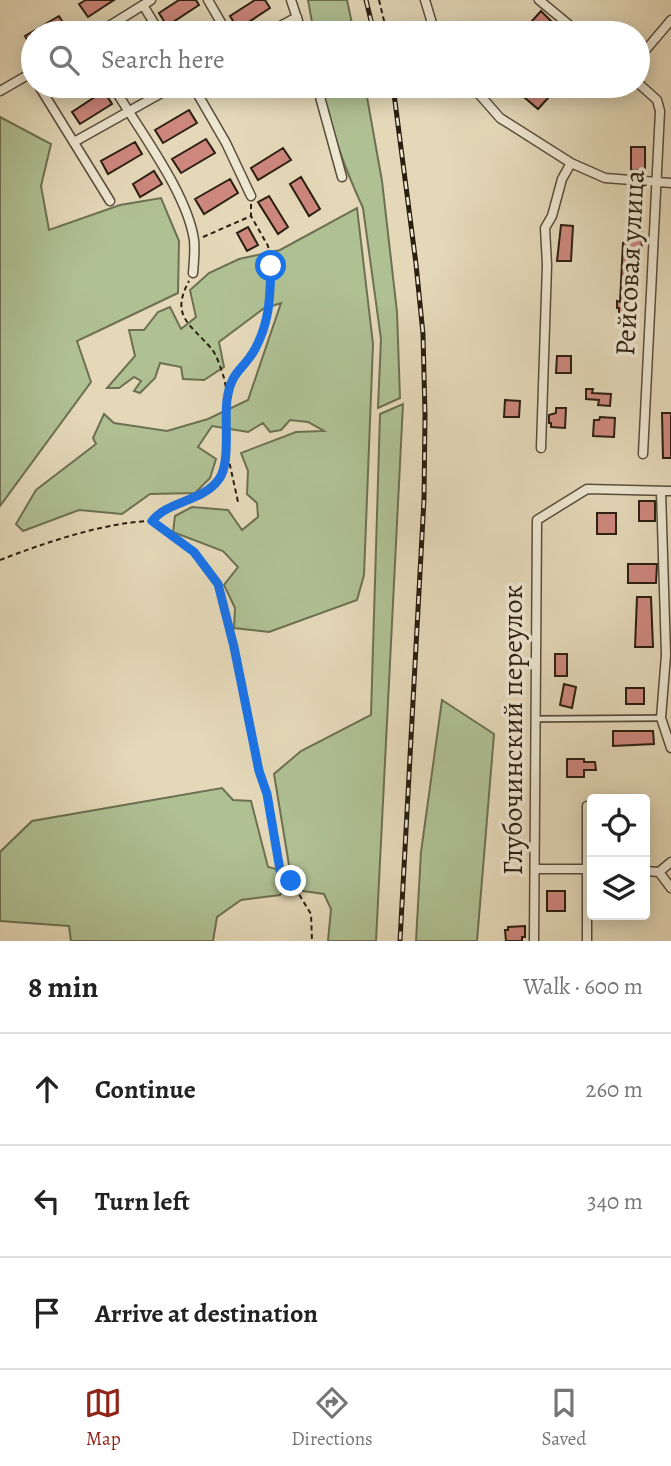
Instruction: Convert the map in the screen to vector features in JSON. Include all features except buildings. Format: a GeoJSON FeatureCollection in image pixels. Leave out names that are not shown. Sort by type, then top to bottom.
{"type":"FeatureCollection","features":[{"type":"Feature","properties":{"kind":"street"},"geometry":{"type":"LineString","coordinates":[[118,21],[151,0]]}},
{"type":"Feature","properties":{"kind":"street"},"geometry":{"type":"LineString","coordinates":[[208,0],[220,21]]}},
{"type":"Feature","properties":{"kind":"street"},"geometry":{"type":"LineString","coordinates":[[291,0],[298,21]]}},
{"type":"Feature","properties":{"kind":"street"},"geometry":{"type":"LineString","coordinates":[[425,0],[431,21]]}},
{"type":"Feature","properties":{"kind":"street"},"geometry":{"type":"LineString","coordinates":[[539,0],[564,21]]}},
{"type":"Feature","properties":{"kind":"street"},"geometry":{"type":"LineString","coordinates":[[143,5],[153,21]]}},
{"type":"Feature","properties":{"kind":"street"},"geometry":{"type":"LineString","coordinates":[[290,21],[297,17]]}},
{"type":"Feature","properties":{"kind":"street"},"geometry":{"type":"LineString","coordinates":[[650,45],[671,20]]}},
{"type":"Feature","properties":{"kind":"street"},"geometry":{"type":"LineString","coordinates":[[0,91],[21,80]]}},
{"type":"Feature","properties":{"kind":"street","name":"Рейсовая улица"},"geometry":{"type":"LineString","coordinates":[[643,454],[660,111],[657,100],[650,94]]}},
{"type":"Feature","properties":{"kind":"street"},"geometry":{"type":"LineString","coordinates":[[47,98],[110,201]]}},
{"type":"Feature","properties":{"kind":"street"},"geometry":{"type":"LineString","coordinates":[[120,98],[167,174],[188,215],[194,241],[194,272]]}},
{"type":"Feature","properties":{"kind":"street"},"geometry":{"type":"LineString","coordinates":[[75,142],[154,98]]}},
{"type":"Feature","properties":{"kind":"street"},"geometry":{"type":"LineString","coordinates":[[199,98],[226,143],[251,196]]}},
{"type":"Feature","properties":{"kind":"street"},"geometry":{"type":"LineString","coordinates":[[320,98],[342,177]]}},
{"type":"Feature","properties":{"kind":"street"},"geometry":{"type":"LineString","coordinates":[[482,98],[500,118],[571,163],[605,178],[671,183]]}},
{"type":"Feature","properties":{"kind":"street"},"geometry":{"type":"LineString","coordinates":[[541,448],[547,265],[545,228],[552,216],[562,179],[571,163]]}},
{"type":"Feature","properties":{"kind":"street","name":"Глубочинский переулок"},"geometry":{"type":"LineString","coordinates":[[534,941],[537,520],[587,489],[661,491]]}},
{"type":"Feature","properties":{"kind":"street"},"geometry":{"type":"LineString","coordinates":[[671,491],[661,491],[668,659],[661,718],[671,748]]}},
{"type":"Feature","properties":{"kind":"street"},"geometry":{"type":"LineString","coordinates":[[650,871],[659,872],[671,862]]}},
{"type":"Feature","properties":{"kind":"street"},"geometry":{"type":"LineString","coordinates":[[535,869],[587,868]]}},
{"type":"Feature","properties":{"kind":"street"},"geometry":{"type":"LineString","coordinates":[[659,872],[671,888]]}},
{"type":"Feature","properties":{"kind":"street"},"geometry":{"type":"LineString","coordinates":[[587,941],[588,920]]}},
{"type":"Feature","properties":{"kind":"lane"},"geometry":{"type":"LineString","coordinates":[[536,719],[661,718]]}},
{"type":"Feature","properties":{"kind":"path"},"geometry":{"type":"LineString","coordinates":[[379,0],[384,21]]}},
{"type":"Feature","properties":{"kind":"path"},"geometry":{"type":"LineString","coordinates":[[227,399],[233,376],[254,350],[270,312],[271,266],[268,246],[251,216],[251,196]]}},
{"type":"Feature","properties":{"kind":"path"},"geometry":{"type":"LineString","coordinates":[[194,241],[251,216]]}},
{"type":"Feature","properties":{"kind":"path"},"geometry":{"type":"LineString","coordinates":[[152,521],[163,511],[197,497],[220,479],[225,460],[227,399],[224,378],[213,350],[184,321],[181,295],[194,272]]}},
{"type":"Feature","properties":{"kind":"path"},"geometry":{"type":"LineString","coordinates":[[225,443],[238,502]]}},
{"type":"Feature","properties":{"kind":"path"},"geometry":{"type":"LineString","coordinates":[[0,560],[127,521],[152,521],[194,552],[218,584],[234,647],[259,771],[267,794],[280,870],[291,881],[311,914],[312,941]]}},
{"type":"Feature","properties":{"kind":"green space"},"geometry":{"type":"Polygon","coordinates":[[[308,0],[347,0],[351,21],[312,21],[308,0]]]}},
{"type":"Feature","properties":{"kind":"green space"},"geometry":{"type":"Polygon","coordinates":[[[325,98],[367,98],[382,181],[397,312],[400,398],[378,408],[381,339],[363,208],[329,117],[325,98]]]}},
{"type":"Feature","properties":{"kind":"green space"},"geometry":{"type":"Polygon","coordinates":[[[0,117],[51,144],[41,186],[49,230],[120,205],[161,198],[179,241],[178,293],[77,341],[91,382],[0,506],[0,117]]]}},
{"type":"Feature","properties":{"kind":"green space"},"geometry":{"type":"Polygon","coordinates":[[[357,208],[373,344],[364,575],[357,600],[269,632],[234,628],[235,608],[224,585],[238,567],[223,551],[173,532],[175,516],[192,507],[228,510],[242,530],[258,517],[257,503],[247,494],[248,471],[241,453],[296,432],[324,431],[308,422],[290,420],[281,430],[270,432],[263,423],[248,432],[212,426],[198,447],[216,459],[210,478],[195,493],[150,494],[122,514],[79,510],[23,531],[16,524],[36,490],[96,444],[93,438],[104,414],[114,423],[167,431],[208,419],[248,400],[281,303],[263,309],[219,342],[224,367],[204,380],[183,379],[181,367],[160,363],[155,378],[140,393],[134,391],[141,381],[134,377],[119,388],[107,388],[135,356],[129,330],[144,330],[158,312],[170,307],[181,329],[196,317],[190,290],[209,273],[239,259],[280,250],[357,208]]]}},
{"type":"Feature","properties":{"kind":"green space"},"geometry":{"type":"Polygon","coordinates":[[[403,404],[376,941],[328,941],[331,909],[324,894],[303,891],[291,881],[280,895],[241,900],[217,917],[213,941],[71,941],[69,926],[0,921],[0,852],[32,821],[222,788],[233,800],[251,801],[268,867],[280,870],[289,865],[274,774],[301,751],[371,715],[380,414],[403,404]]]}},
{"type":"Feature","properties":{"kind":"green space"},"geometry":{"type":"Polygon","coordinates":[[[442,700],[494,734],[477,941],[416,941],[421,852],[442,700]]]}},
{"type":"Feature","properties":{"kind":"railway"},"geometry":{"type":"LineString","coordinates":[[366,0],[371,21]]}},
{"type":"Feature","properties":{"kind":"railway"},"geometry":{"type":"LineString","coordinates":[[395,98],[423,334],[425,415],[424,499],[400,941]]}},
{"type":"Feature","properties":{"kind":"route"},"geometry":{"type":"LineString","coordinates":[[271,266],[270,312],[254,350],[233,376],[227,399],[225,460],[220,479],[197,497],[163,511],[152,521],[194,552],[218,584],[234,647],[259,771],[267,794],[280,870],[291,881]]}}]}
